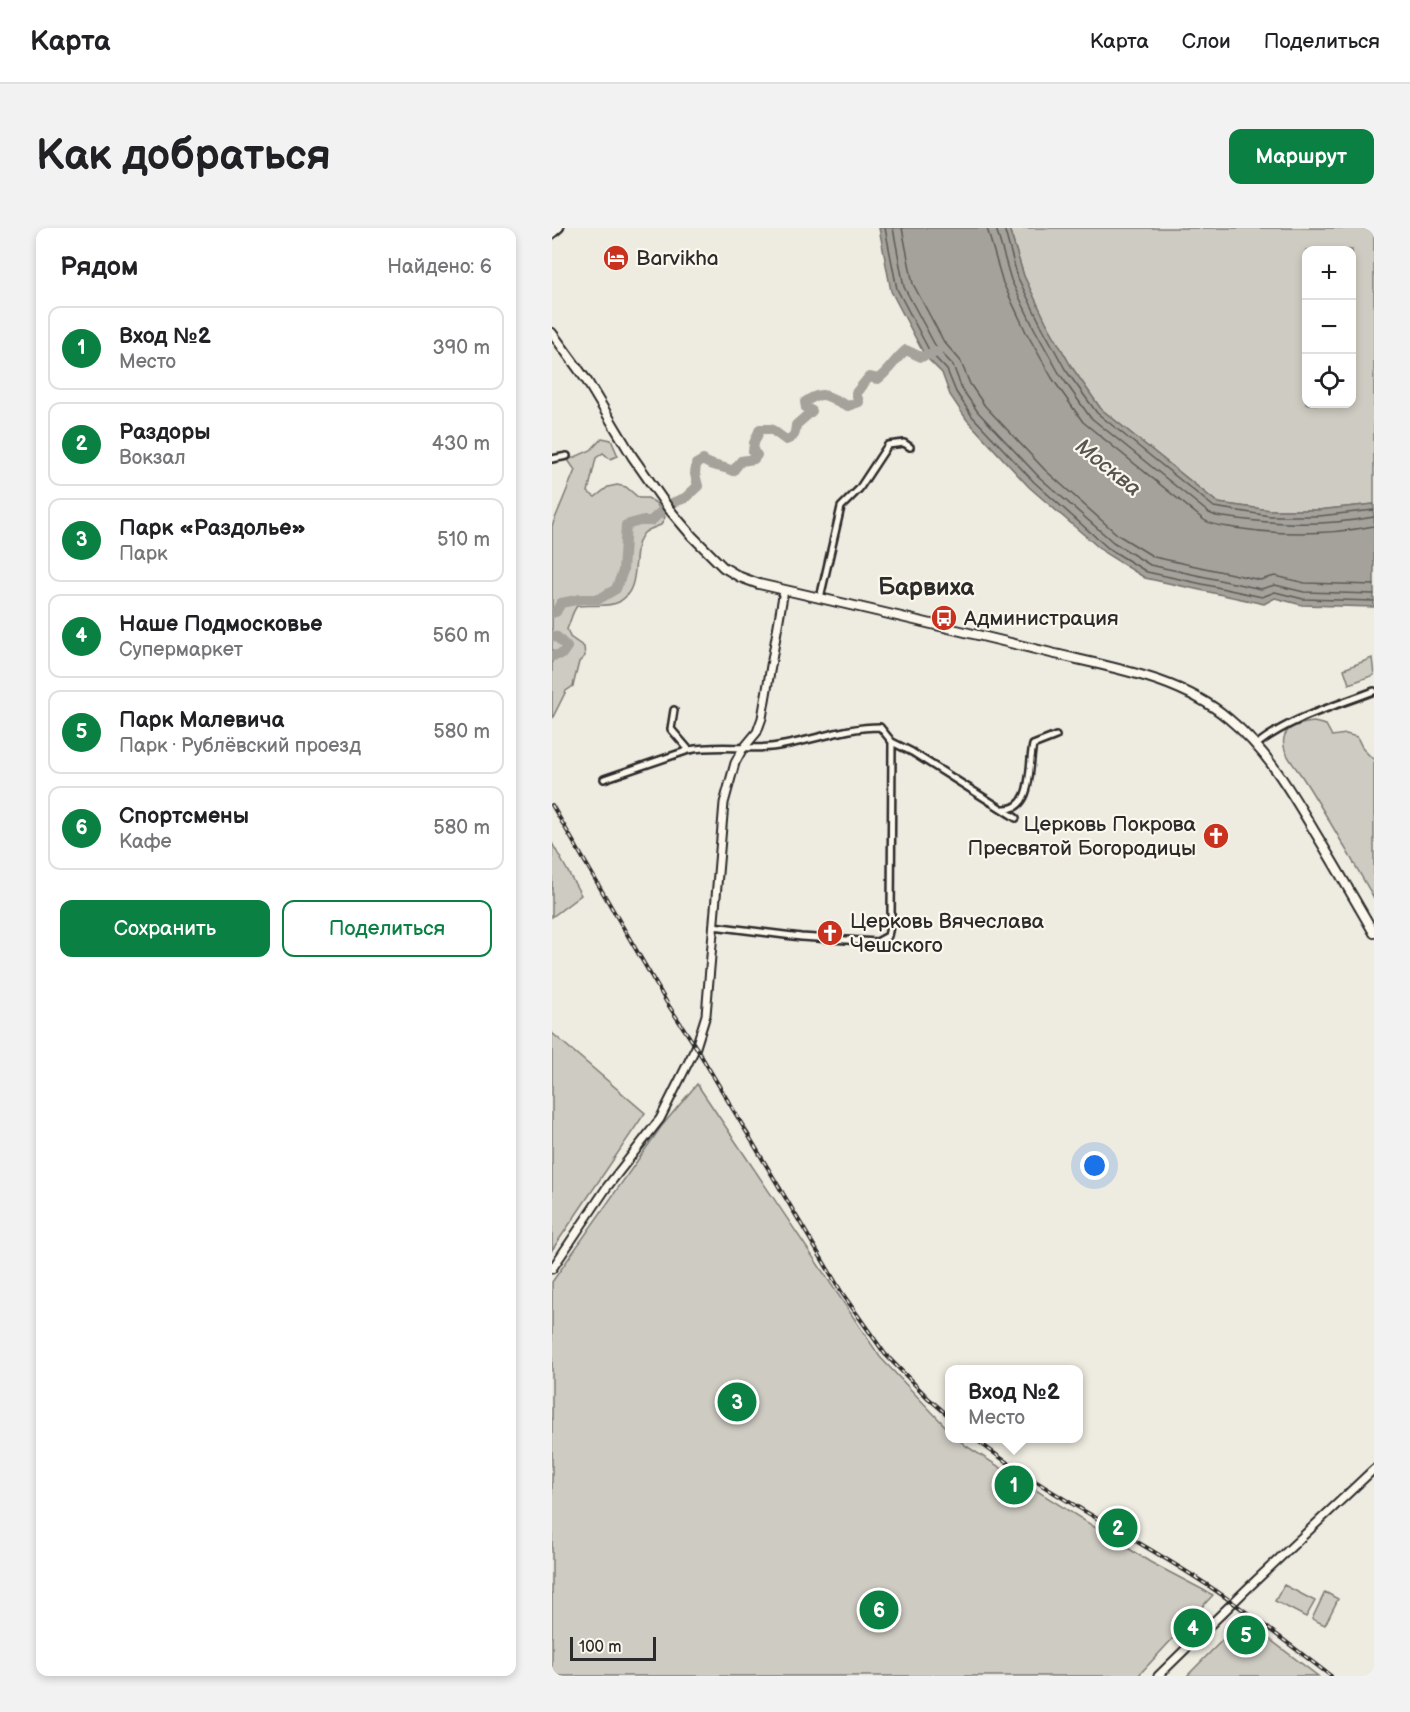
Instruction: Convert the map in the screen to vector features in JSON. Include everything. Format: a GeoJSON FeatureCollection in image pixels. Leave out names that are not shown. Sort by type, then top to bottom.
{"type":"FeatureCollection","features":[{"type":"Feature","properties":{"kind":"main road"},"geometry":{"type":"LineString","coordinates":[[552,333],[587,381],[650,483],[692,536],[731,573],[759,584],[951,627],[1102,665],[1157,681],[1208,704],[1228,718],[1257,745],[1281,774],[1374,933]]}},
{"type":"Feature","properties":{"kind":"street"},"geometry":{"type":"LineString","coordinates":[[552,235],[560,228]]}},
{"type":"Feature","properties":{"kind":"street"},"geometry":{"type":"LineString","coordinates":[[820,598],[841,507],[859,489],[888,445],[904,443],[910,447]]}},
{"type":"Feature","properties":{"kind":"street"},"geometry":{"type":"LineString","coordinates":[[552,459],[567,456]]}},
{"type":"Feature","properties":{"kind":"street"},"geometry":{"type":"LineString","coordinates":[[552,1269],[607,1187],[660,1119],[696,1047],[706,1015],[724,803],[735,763],[758,732],[762,718],[784,590]]}},
{"type":"Feature","properties":{"kind":"street"},"geometry":{"type":"LineString","coordinates":[[1257,745],[1282,727],[1374,691]]}},
{"type":"Feature","properties":{"kind":"street"},"geometry":{"type":"LineString","coordinates":[[674,710],[671,729],[689,750]]}},
{"type":"Feature","properties":{"kind":"street"},"geometry":{"type":"LineString","coordinates":[[604,779],[689,750],[705,747],[777,747],[863,727],[880,727],[892,742],[912,752],[1016,818]]}},
{"type":"Feature","properties":{"kind":"street"},"geometry":{"type":"LineString","coordinates":[[1002,809],[1012,809],[1020,804],[1029,781],[1033,745],[1056,736]]}},
{"type":"Feature","properties":{"kind":"street"},"geometry":{"type":"LineString","coordinates":[[713,926],[877,942],[888,936],[891,922],[892,742]]}},
{"type":"Feature","properties":{"kind":"street"},"geometry":{"type":"LineString","coordinates":[[1158,1676],[1374,1469]]}},
{"type":"Feature","properties":{"kind":"shaded area"},"geometry":{"type":"Polygon","coordinates":[[[1009,228],[1374,228],[1374,504],[1318,510],[1270,510],[1218,503],[1101,409],[1071,366],[1024,276],[1009,228]]]}},
{"type":"Feature","properties":{"kind":"shaded area"},"geometry":{"type":"Polygon","coordinates":[[[602,438],[611,440],[618,456],[610,459],[603,453],[596,458],[588,492],[595,497],[608,487],[617,485],[626,487],[639,498],[648,498],[656,503],[665,517],[661,525],[644,533],[640,540],[634,578],[627,596],[614,604],[577,606],[575,609],[567,629],[570,637],[584,647],[585,656],[579,662],[573,686],[566,691],[552,719],[552,526],[575,470],[568,460],[591,450],[602,438]]]}},
{"type":"Feature","properties":{"kind":"shaded area"},"geometry":{"type":"Polygon","coordinates":[[[1372,658],[1374,675],[1349,684],[1344,669],[1372,658]]]}},
{"type":"Feature","properties":{"kind":"shaded area"},"geometry":{"type":"Polygon","coordinates":[[[1314,722],[1326,725],[1332,736],[1346,734],[1357,737],[1363,749],[1374,760],[1374,898],[1284,748],[1285,734],[1291,728],[1314,722]]]}},
{"type":"Feature","properties":{"kind":"shaded area"},"geometry":{"type":"Polygon","coordinates":[[[552,843],[581,895],[552,917],[552,843]]]}},
{"type":"Feature","properties":{"kind":"shaded area"},"geometry":{"type":"Polygon","coordinates":[[[552,1033],[645,1113],[552,1250],[552,1033]]]}},
{"type":"Feature","properties":{"kind":"shaded area"},"geometry":{"type":"Polygon","coordinates":[[[697,1084],[880,1357],[945,1426],[945,1443],[963,1443],[1150,1562],[1213,1595],[1138,1676],[552,1676],[552,1282],[661,1127],[697,1084]]]}},
{"type":"Feature","properties":{"kind":"shaded area"},"geometry":{"type":"Polygon","coordinates":[[[1284,1585],[1315,1601],[1306,1617],[1275,1601],[1284,1585]]]}},
{"type":"Feature","properties":{"kind":"shaded area"},"geometry":{"type":"Polygon","coordinates":[[[1325,1592],[1338,1599],[1325,1625],[1312,1619],[1325,1592]]]}},
{"type":"Feature","properties":{"kind":"shaded area"},"geometry":{"type":"Polygon","coordinates":[[[1243,1619],[1318,1676],[1187,1676],[1243,1619]]]}},
{"type":"Feature","properties":{"kind":"water","name":"Москва"},"geometry":{"type":"Polygon","coordinates":[[[879,228],[1009,228],[1024,276],[1046,322],[1071,366],[1101,409],[1218,503],[1270,510],[1318,510],[1374,504],[1374,607],[1302,605],[1275,598],[1264,604],[1145,578],[1105,553],[1029,487],[967,420],[950,395],[942,373],[925,356],[891,291],[879,228]]]}},
{"type":"Feature","properties":{"kind":"waterway"},"geometry":{"type":"LineString","coordinates":[[672,503],[685,498],[698,486],[695,474],[696,464],[703,460],[733,471],[741,461],[754,459],[757,455],[753,452],[754,443],[760,429],[771,429],[786,440],[791,438],[795,433],[796,425],[812,411],[806,408],[805,402],[822,395],[848,406],[859,402],[856,393],[869,377],[878,379],[906,350],[921,357],[937,352]]}},
{"type":"Feature","properties":{"kind":"waterway"},"geometry":{"type":"LineString","coordinates":[[552,613],[556,612],[561,603],[581,599],[599,599],[616,589],[623,571],[626,525],[651,521],[664,509]]}},
{"type":"Feature","properties":{"kind":"waterway"},"geometry":{"type":"LineString","coordinates":[[552,636],[557,637],[567,647],[562,654],[552,656]]}},
{"type":"Feature","properties":{"kind":"railway"},"geometry":{"type":"LineString","coordinates":[[552,805],[667,1003],[696,1047],[842,1293],[885,1354],[945,1413]]}},
{"type":"Feature","properties":{"kind":"railway"},"geometry":{"type":"LineString","coordinates":[[981,1443],[1028,1476],[1215,1590],[1331,1676]]}},
{"type":"Feature","properties":{"kind":"place","name":"Barvikha"},"geometry":{"type":"Point","coordinates":[616,258]}},
{"type":"Feature","properties":{"kind":"place","name":"Администрация"},"geometry":{"type":"Point","coordinates":[944,618]}},
{"type":"Feature","properties":{"kind":"place","name":"Церковь Покрова Пресвятой Богородицы"},"geometry":{"type":"Point","coordinates":[1216,836]}},
{"type":"Feature","properties":{"kind":"place","name":"Церковь Вячеслава Чешского"},"geometry":{"type":"Point","coordinates":[830,933]}},
{"type":"Feature","properties":{"kind":"place","name":"Парк «Раздолье»"},"geometry":{"type":"Point","coordinates":[737,1402]}},
{"type":"Feature","properties":{"kind":"place","name":"Вход №2"},"geometry":{"type":"Point","coordinates":[1014,1485]}},
{"type":"Feature","properties":{"kind":"place","name":"Раздоры"},"geometry":{"type":"Point","coordinates":[1118,1528]}},
{"type":"Feature","properties":{"kind":"place","name":"Спортсмены"},"geometry":{"type":"Point","coordinates":[879,1610]}},
{"type":"Feature","properties":{"kind":"place","name":"Наше Подмосковье"},"geometry":{"type":"Point","coordinates":[1193,1628]}},
{"type":"Feature","properties":{"kind":"place","name":"Парк Малевича"},"geometry":{"type":"Point","coordinates":[1246,1635]}},
{"type":"Feature","properties":{"kind":"district","name":"Барвиха"},"geometry":{"type":"Point","coordinates":[926,587]}}]}
